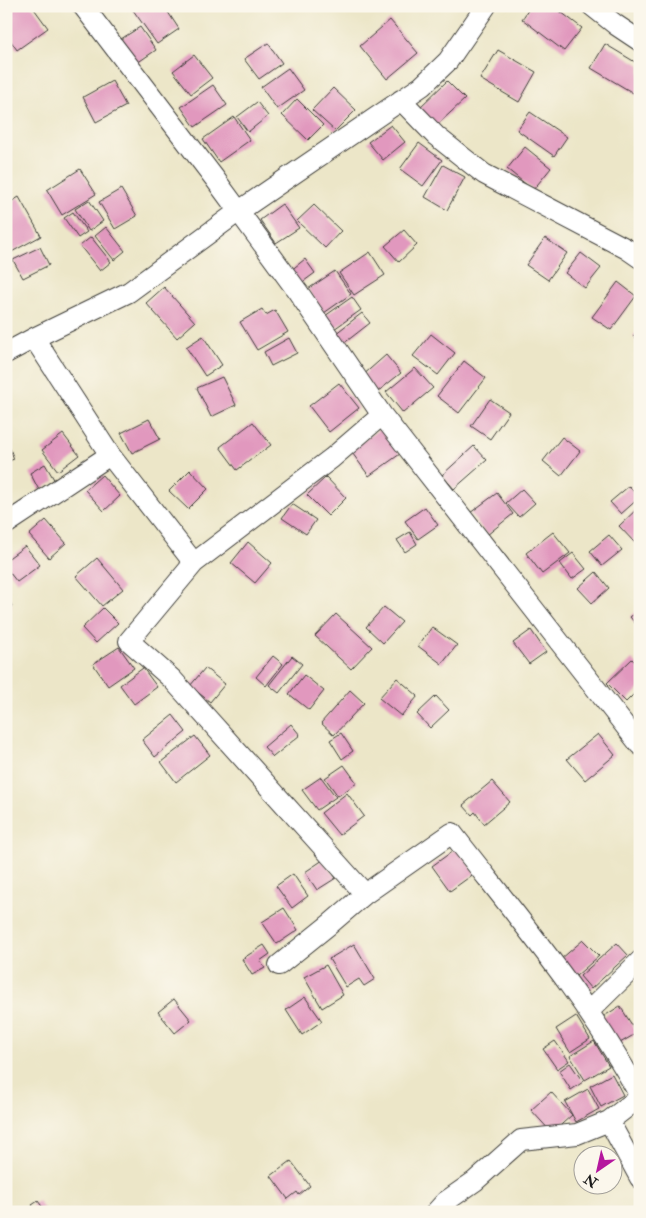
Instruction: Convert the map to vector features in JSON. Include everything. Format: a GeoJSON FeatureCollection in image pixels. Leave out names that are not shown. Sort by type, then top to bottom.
{"type":"FeatureCollection","features":[{"type":"Feature","properties":{"kind":"street"},"geometry":{"type":"LineString","coordinates":[[83,6],[239,211],[298,292],[382,415],[640,745]]}},
{"type":"Feature","properties":{"kind":"street"},"geometry":{"type":"LineString","coordinates":[[6,353],[129,292],[239,211],[422,86],[448,61],[486,6]]}},
{"type":"Feature","properties":{"kind":"street"},"geometry":{"type":"LineString","coordinates":[[592,6],[640,41]]}},
{"type":"Feature","properties":{"kind":"street"},"geometry":{"type":"LineString","coordinates":[[401,100],[436,136],[484,174],[640,258]]}},
{"type":"Feature","properties":{"kind":"street"},"geometry":{"type":"LineString","coordinates":[[34,338],[110,456],[194,563]]}},
{"type":"Feature","properties":{"kind":"street"},"geometry":{"type":"LineString","coordinates":[[365,894],[172,679],[129,641],[194,563],[332,458],[382,415]]}},
{"type":"Feature","properties":{"kind":"street"},"geometry":{"type":"LineString","coordinates":[[6,524],[110,456]]}},
{"type":"Feature","properties":{"kind":"street"},"geometry":{"type":"LineString","coordinates":[[279,965],[365,894],[452,833],[589,1010],[619,1058],[640,1097],[609,1121],[577,1134],[521,1140],[475,1181],[445,1202],[436,1212]]}},
{"type":"Feature","properties":{"kind":"street"},"geometry":{"type":"LineString","coordinates":[[589,1010],[640,961]]}},
{"type":"Feature","properties":{"kind":"street"},"geometry":{"type":"LineString","coordinates":[[609,1121],[640,1178]]}},
{"type":"Feature","properties":{"kind":"building"},"geometry":{"type":"Polygon","coordinates":[[[6,6],[32,6],[48,28],[17,50],[6,34],[6,6]]]}},
{"type":"Feature","properties":{"kind":"building"},"geometry":{"type":"Polygon","coordinates":[[[139,6],[164,6],[179,29],[157,44],[133,10],[139,6]]]}},
{"type":"Feature","properties":{"kind":"building"},"geometry":{"type":"Polygon","coordinates":[[[531,6],[553,6],[582,28],[564,51],[522,19],[531,6]]]}},
{"type":"Feature","properties":{"kind":"building"},"geometry":{"type":"Polygon","coordinates":[[[390,20],[418,53],[387,79],[360,46],[390,20]]]}},
{"type":"Feature","properties":{"kind":"building"},"geometry":{"type":"Polygon","coordinates":[[[140,27],[156,50],[137,63],[121,39],[140,27]]]}},
{"type":"Feature","properties":{"kind":"building"},"geometry":{"type":"Polygon","coordinates":[[[268,43],[282,63],[259,79],[244,59],[268,43]]]}},
{"type":"Feature","properties":{"kind":"building"},"geometry":{"type":"Polygon","coordinates":[[[605,44],[640,65],[640,97],[591,68],[605,44]]]}},
{"type":"Feature","properties":{"kind":"building"},"geometry":{"type":"Polygon","coordinates":[[[498,50],[536,72],[519,102],[480,79],[498,50]]]}},
{"type":"Feature","properties":{"kind":"building"},"geometry":{"type":"Polygon","coordinates":[[[194,55],[212,78],[191,94],[173,71],[194,55]]]}},
{"type":"Feature","properties":{"kind":"building"},"geometry":{"type":"Polygon","coordinates":[[[288,68],[304,90],[277,109],[261,87],[288,68]]]}},
{"type":"Feature","properties":{"kind":"building"},"geometry":{"type":"Polygon","coordinates":[[[112,81],[126,106],[96,122],[83,97],[112,81]]]}},
{"type":"Feature","properties":{"kind":"building"},"geometry":{"type":"Polygon","coordinates":[[[447,81],[465,99],[436,126],[419,108],[447,81]]]}},
{"type":"Feature","properties":{"kind":"building"},"geometry":{"type":"Polygon","coordinates":[[[213,85],[227,105],[195,127],[181,107],[213,85]]]}},
{"type":"Feature","properties":{"kind":"building"},"geometry":{"type":"Polygon","coordinates":[[[333,88],[356,110],[335,131],[312,110],[333,88]]]}},
{"type":"Feature","properties":{"kind":"building"},"geometry":{"type":"Polygon","coordinates":[[[297,99],[323,125],[308,140],[282,115],[297,99]]]}},
{"type":"Feature","properties":{"kind":"building"},"geometry":{"type":"Polygon","coordinates":[[[257,102],[268,116],[248,132],[237,117],[257,102]]]}},
{"type":"Feature","properties":{"kind":"building"},"geometry":{"type":"Polygon","coordinates":[[[530,112],[567,137],[554,156],[517,130],[530,112]]]}},
{"type":"Feature","properties":{"kind":"building"},"geometry":{"type":"Polygon","coordinates":[[[234,117],[250,140],[219,162],[203,139],[234,117]]]}},
{"type":"Feature","properties":{"kind":"building"},"geometry":{"type":"Polygon","coordinates":[[[391,125],[405,142],[383,160],[368,142],[391,125]]]}},
{"type":"Feature","properties":{"kind":"building"},"geometry":{"type":"Polygon","coordinates":[[[419,143],[442,160],[423,186],[400,169],[419,143]]]}},
{"type":"Feature","properties":{"kind":"building"},"geometry":{"type":"Polygon","coordinates":[[[525,147],[551,168],[533,190],[507,169],[525,147]]]}},
{"type":"Feature","properties":{"kind":"building"},"geometry":{"type":"Polygon","coordinates":[[[443,165],[465,177],[447,210],[425,197],[443,165]]]}},
{"type":"Feature","properties":{"kind":"building"},"geometry":{"type":"Polygon","coordinates":[[[80,169],[96,194],[62,215],[47,190],[80,169]]]}},
{"type":"Feature","properties":{"kind":"building"},"geometry":{"type":"Polygon","coordinates":[[[121,189],[137,216],[115,229],[99,202],[121,189]]]}},
{"type":"Feature","properties":{"kind":"building"},"geometry":{"type":"Polygon","coordinates":[[[19,197],[41,236],[6,255],[6,205],[19,197]]]}},
{"type":"Feature","properties":{"kind":"building"},"geometry":{"type":"Polygon","coordinates":[[[89,200],[103,221],[89,231],[75,209],[89,200]]]}},
{"type":"Feature","properties":{"kind":"building"},"geometry":{"type":"Polygon","coordinates":[[[282,204],[299,228],[276,243],[260,220],[282,204]]]}},
{"type":"Feature","properties":{"kind":"building"},"geometry":{"type":"Polygon","coordinates":[[[314,205],[341,231],[325,248],[297,221],[314,205]]]}},
{"type":"Feature","properties":{"kind":"building"},"geometry":{"type":"Polygon","coordinates":[[[73,212],[87,232],[78,238],[64,218],[73,212]]]}},
{"type":"Feature","properties":{"kind":"building"},"geometry":{"type":"Polygon","coordinates":[[[106,227],[125,251],[114,260],[95,236],[106,227]]]}},
{"type":"Feature","properties":{"kind":"building"},"geometry":{"type":"Polygon","coordinates":[[[404,230],[417,245],[399,262],[385,246],[404,230]]]}},
{"type":"Feature","properties":{"kind":"building"},"geometry":{"type":"Polygon","coordinates":[[[91,237],[111,262],[100,271],[80,246],[91,237]]]}},
{"type":"Feature","properties":{"kind":"building"},"geometry":{"type":"Polygon","coordinates":[[[545,238],[567,253],[548,280],[526,265],[545,238]]]}},
{"type":"Feature","properties":{"kind":"building"},"geometry":{"type":"Polygon","coordinates":[[[40,247],[49,265],[23,278],[13,260],[40,247]]]}},
{"type":"Feature","properties":{"kind":"building"},"geometry":{"type":"Polygon","coordinates":[[[370,252],[385,275],[354,295],[339,273],[370,252]]]}},
{"type":"Feature","properties":{"kind":"building"},"geometry":{"type":"Polygon","coordinates":[[[581,253],[601,268],[585,288],[565,273],[581,253]]]}},
{"type":"Feature","properties":{"kind":"building"},"geometry":{"type":"Polygon","coordinates":[[[305,259],[315,273],[300,284],[290,271],[305,259]]]}},
{"type":"Feature","properties":{"kind":"building"},"geometry":{"type":"Polygon","coordinates":[[[335,271],[351,294],[324,313],[308,289],[335,271]]]}},
{"type":"Feature","properties":{"kind":"building"},"geometry":{"type":"Polygon","coordinates":[[[618,282],[636,296],[611,330],[592,317],[618,282]]]}},
{"type":"Feature","properties":{"kind":"building"},"geometry":{"type":"Polygon","coordinates":[[[164,287],[195,322],[177,338],[146,303],[164,287]]]}},
{"type":"Feature","properties":{"kind":"building"},"geometry":{"type":"Polygon","coordinates":[[[352,297],[361,310],[334,329],[325,316],[352,297]]]}},
{"type":"Feature","properties":{"kind":"building"},"geometry":{"type":"Polygon","coordinates":[[[262,309],[266,315],[275,310],[288,332],[257,350],[240,322],[262,309]]]}},
{"type":"Feature","properties":{"kind":"building"},"geometry":{"type":"Polygon","coordinates":[[[362,313],[370,323],[343,344],[335,334],[362,313]]]}},
{"type":"Feature","properties":{"kind":"building"},"geometry":{"type":"Polygon","coordinates":[[[640,329],[640,343],[633,336],[640,329]]]}},
{"type":"Feature","properties":{"kind":"building"},"geometry":{"type":"Polygon","coordinates":[[[431,334],[455,353],[438,375],[413,356],[431,334]]]}},
{"type":"Feature","properties":{"kind":"building"},"geometry":{"type":"Polygon","coordinates":[[[203,336],[222,365],[205,376],[186,347],[203,336]]]}},
{"type":"Feature","properties":{"kind":"building"},"geometry":{"type":"Polygon","coordinates":[[[289,338],[297,353],[271,366],[264,352],[289,338]]]}},
{"type":"Feature","properties":{"kind":"building"},"geometry":{"type":"Polygon","coordinates":[[[386,355],[401,373],[376,393],[362,376],[386,355]]]}},
{"type":"Feature","properties":{"kind":"building"},"geometry":{"type":"Polygon","coordinates":[[[464,361],[486,378],[459,413],[437,396],[464,361]]]}},
{"type":"Feature","properties":{"kind":"building"},"geometry":{"type":"Polygon","coordinates":[[[415,368],[433,388],[403,413],[386,392],[415,368]]]}},
{"type":"Feature","properties":{"kind":"building"},"geometry":{"type":"Polygon","coordinates":[[[222,377],[236,405],[211,417],[197,388],[222,377]]]}},
{"type":"Feature","properties":{"kind":"building"},"geometry":{"type":"Polygon","coordinates":[[[339,383],[359,408],[329,432],[309,406],[339,383]]]}},
{"type":"Feature","properties":{"kind":"building"},"geometry":{"type":"Polygon","coordinates":[[[490,399],[509,412],[490,439],[471,426],[490,399]]]}},
{"type":"Feature","properties":{"kind":"building"},"geometry":{"type":"Polygon","coordinates":[[[149,419],[160,439],[132,453],[121,433],[149,419]]]}},
{"type":"Feature","properties":{"kind":"building"},"geometry":{"type":"Polygon","coordinates":[[[253,422],[271,445],[237,470],[220,447],[253,422]]]}},
{"type":"Feature","properties":{"kind":"building"},"geometry":{"type":"Polygon","coordinates":[[[381,428],[400,454],[369,476],[350,450],[381,428]]]}},
{"type":"Feature","properties":{"kind":"building"},"geometry":{"type":"Polygon","coordinates":[[[63,434],[79,455],[58,471],[42,450],[63,434]]]}},
{"type":"Feature","properties":{"kind":"building"},"geometry":{"type":"Polygon","coordinates":[[[562,437],[580,451],[561,476],[543,461],[562,437]]]}},
{"type":"Feature","properties":{"kind":"building"},"geometry":{"type":"Polygon","coordinates":[[[6,439],[14,459],[6,462],[6,439]]]}},
{"type":"Feature","properties":{"kind":"building"},"geometry":{"type":"Polygon","coordinates":[[[474,446],[487,460],[454,489],[442,475],[474,446]]]}},
{"type":"Feature","properties":{"kind":"building"},"geometry":{"type":"Polygon","coordinates":[[[45,464],[55,481],[39,490],[30,473],[45,464]]]}},
{"type":"Feature","properties":{"kind":"building"},"geometry":{"type":"Polygon","coordinates":[[[190,470],[208,489],[188,509],[169,491],[190,470]]]}},
{"type":"Feature","properties":{"kind":"building"},"geometry":{"type":"Polygon","coordinates":[[[102,475],[120,496],[104,511],[85,490],[102,475]]]}},
{"type":"Feature","properties":{"kind":"building"},"geometry":{"type":"Polygon","coordinates":[[[326,477],[346,498],[328,516],[307,495],[326,477]]]}},
{"type":"Feature","properties":{"kind":"building"},"geometry":{"type":"Polygon","coordinates":[[[629,486],[639,498],[621,514],[610,502],[629,486]]]}},
{"type":"Feature","properties":{"kind":"building"},"geometry":{"type":"Polygon","coordinates":[[[522,489],[535,503],[519,517],[506,503],[522,489]]]}},
{"type":"Feature","properties":{"kind":"building"},"geometry":{"type":"Polygon","coordinates":[[[497,493],[513,514],[487,535],[470,513],[497,493]]]}},
{"type":"Feature","properties":{"kind":"building"},"geometry":{"type":"Polygon","coordinates":[[[292,504],[316,520],[306,534],[282,518],[292,504]]]}},
{"type":"Feature","properties":{"kind":"building"},"geometry":{"type":"Polygon","coordinates":[[[640,506],[640,538],[635,543],[619,526],[640,506]]]}},
{"type":"Feature","properties":{"kind":"building"},"geometry":{"type":"Polygon","coordinates":[[[425,507],[438,525],[418,539],[405,521],[425,507]]]}},
{"type":"Feature","properties":{"kind":"building"},"geometry":{"type":"Polygon","coordinates":[[[46,520],[66,543],[49,558],[29,535],[46,520]]]}},
{"type":"Feature","properties":{"kind":"building"},"geometry":{"type":"Polygon","coordinates":[[[410,532],[417,544],[405,552],[397,540],[410,532]]]}},
{"type":"Feature","properties":{"kind":"building"},"geometry":{"type":"Polygon","coordinates":[[[553,532],[570,553],[542,574],[526,553],[553,532]]]}},
{"type":"Feature","properties":{"kind":"building"},"geometry":{"type":"Polygon","coordinates":[[[609,535],[622,550],[602,566],[590,551],[609,535]]]}},
{"type":"Feature","properties":{"kind":"building"},"geometry":{"type":"Polygon","coordinates":[[[248,542],[272,563],[255,583],[231,563],[248,542]]]}},
{"type":"Feature","properties":{"kind":"building"},"geometry":{"type":"Polygon","coordinates":[[[25,546],[40,565],[17,582],[6,568],[6,560],[25,546]]]}},
{"type":"Feature","properties":{"kind":"building"},"geometry":{"type":"Polygon","coordinates":[[[573,553],[586,569],[572,579],[560,563],[573,553]]]}},
{"type":"Feature","properties":{"kind":"building"},"geometry":{"type":"Polygon","coordinates":[[[97,558],[123,589],[102,606],[76,576],[97,558]]]}},
{"type":"Feature","properties":{"kind":"building"},"geometry":{"type":"Polygon","coordinates":[[[596,572],[609,588],[592,603],[578,588],[596,572]]]}},
{"type":"Feature","properties":{"kind":"building"},"geometry":{"type":"Polygon","coordinates":[[[6,595],[12,606],[6,609],[6,595]]]}},
{"type":"Feature","properties":{"kind":"building"},"geometry":{"type":"Polygon","coordinates":[[[384,607],[402,622],[383,643],[366,627],[384,607]]]}},
{"type":"Feature","properties":{"kind":"building"},"geometry":{"type":"Polygon","coordinates":[[[103,608],[118,623],[96,643],[82,628],[103,608]]]}},
{"type":"Feature","properties":{"kind":"building"},"geometry":{"type":"Polygon","coordinates":[[[640,609],[640,629],[630,617],[640,609]]]}},
{"type":"Feature","properties":{"kind":"building"},"geometry":{"type":"Polygon","coordinates":[[[336,614],[372,647],[351,669],[315,636],[336,614]]]}},
{"type":"Feature","properties":{"kind":"building"},"geometry":{"type":"Polygon","coordinates":[[[432,627],[457,645],[442,664],[418,646],[432,627]]]}},
{"type":"Feature","properties":{"kind":"building"},"geometry":{"type":"Polygon","coordinates":[[[531,630],[546,652],[529,664],[513,643],[531,630]]]}},
{"type":"Feature","properties":{"kind":"building"},"geometry":{"type":"Polygon","coordinates":[[[119,647],[134,668],[108,686],[93,664],[119,647]]]}},
{"type":"Feature","properties":{"kind":"building"},"geometry":{"type":"Polygon","coordinates":[[[273,656],[283,664],[266,686],[256,677],[273,656]]]}},
{"type":"Feature","properties":{"kind":"building"},"geometry":{"type":"Polygon","coordinates":[[[292,656],[302,664],[279,693],[269,685],[292,656]]]}},
{"type":"Feature","properties":{"kind":"building"},"geometry":{"type":"Polygon","coordinates":[[[632,659],[640,667],[640,688],[626,702],[607,683],[632,659]]]}},
{"type":"Feature","properties":{"kind":"building"},"geometry":{"type":"Polygon","coordinates":[[[143,668],[157,687],[134,704],[120,685],[143,668]]]}},
{"type":"Feature","properties":{"kind":"building"},"geometry":{"type":"Polygon","coordinates":[[[205,668],[225,684],[210,702],[190,686],[205,668]]]}},
{"type":"Feature","properties":{"kind":"building"},"geometry":{"type":"Polygon","coordinates":[[[304,675],[324,691],[309,710],[289,694],[304,675]]]}},
{"type":"Feature","properties":{"kind":"building"},"geometry":{"type":"Polygon","coordinates":[[[397,678],[418,696],[401,716],[379,698],[397,678]]]}},
{"type":"Feature","properties":{"kind":"building"},"geometry":{"type":"Polygon","coordinates":[[[350,690],[364,703],[334,735],[321,723],[350,690]]]}},
{"type":"Feature","properties":{"kind":"building"},"geometry":{"type":"Polygon","coordinates":[[[436,696],[449,710],[430,728],[417,714],[436,696]]]}},
{"type":"Feature","properties":{"kind":"building"},"geometry":{"type":"Polygon","coordinates":[[[173,715],[186,732],[155,757],[142,740],[173,715]]]}},
{"type":"Feature","properties":{"kind":"building"},"geometry":{"type":"Polygon","coordinates":[[[291,724],[300,735],[273,757],[264,747],[291,724]]]}},
{"type":"Feature","properties":{"kind":"building"},"geometry":{"type":"Polygon","coordinates":[[[341,733],[353,751],[342,759],[330,740],[341,733]]]}},
{"type":"Feature","properties":{"kind":"building"},"geometry":{"type":"Polygon","coordinates":[[[598,734],[615,755],[585,780],[567,759],[598,734]]]}},
{"type":"Feature","properties":{"kind":"building"},"geometry":{"type":"Polygon","coordinates":[[[195,736],[210,755],[176,782],[161,762],[195,736]]]}},
{"type":"Feature","properties":{"kind":"building"},"geometry":{"type":"Polygon","coordinates":[[[344,765],[357,783],[338,796],[325,778],[344,765]]]}},
{"type":"Feature","properties":{"kind":"building"},"geometry":{"type":"Polygon","coordinates":[[[321,777],[336,797],[317,810],[302,790],[321,777]]]}},
{"type":"Feature","properties":{"kind":"building"},"geometry":{"type":"Polygon","coordinates":[[[492,781],[510,802],[484,824],[475,812],[472,815],[463,805],[492,781]]]}},
{"type":"Feature","properties":{"kind":"building"},"geometry":{"type":"Polygon","coordinates":[[[347,793],[364,816],[339,835],[321,813],[347,793]]]}},
{"type":"Feature","properties":{"kind":"building"},"geometry":{"type":"Polygon","coordinates":[[[457,848],[475,873],[450,891],[432,866],[457,848]]]}},
{"type":"Feature","properties":{"kind":"building"},"geometry":{"type":"Polygon","coordinates":[[[323,860],[336,878],[317,890],[305,872],[323,860]]]}},
{"type":"Feature","properties":{"kind":"building"},"geometry":{"type":"Polygon","coordinates":[[[293,874],[308,896],[292,908],[276,886],[293,874]]]}},
{"type":"Feature","properties":{"kind":"building"},"geometry":{"type":"Polygon","coordinates":[[[284,908],[298,930],[277,944],[262,922],[284,908]]]}},
{"type":"Feature","properties":{"kind":"building"},"geometry":{"type":"Polygon","coordinates":[[[583,940],[599,956],[576,976],[561,959],[583,940]]]}},
{"type":"Feature","properties":{"kind":"building"},"geometry":{"type":"Polygon","coordinates":[[[617,943],[628,955],[591,989],[580,976],[617,943]]]}},
{"type":"Feature","properties":{"kind":"building"},"geometry":{"type":"Polygon","coordinates":[[[354,944],[375,979],[364,986],[359,979],[346,987],[329,959],[354,944]]]}},
{"type":"Feature","properties":{"kind":"building"},"geometry":{"type":"Polygon","coordinates":[[[264,945],[270,954],[260,961],[265,968],[252,975],[242,959],[264,945]]]}},
{"type":"Feature","properties":{"kind":"building"},"geometry":{"type":"Polygon","coordinates":[[[326,965],[343,995],[322,1008],[304,977],[326,965]]]}},
{"type":"Feature","properties":{"kind":"building"},"geometry":{"type":"Polygon","coordinates":[[[305,997],[322,1021],[302,1035],[286,1010],[305,997]]]}},
{"type":"Feature","properties":{"kind":"building"},"geometry":{"type":"Polygon","coordinates":[[[174,999],[191,1020],[175,1033],[158,1012],[174,999]]]}},
{"type":"Feature","properties":{"kind":"building"},"geometry":{"type":"Polygon","coordinates":[[[620,1006],[637,1033],[615,1046],[598,1020],[620,1006]]]}},
{"type":"Feature","properties":{"kind":"building"},"geometry":{"type":"Polygon","coordinates":[[[576,1016],[590,1039],[570,1052],[556,1029],[576,1016]]]}},
{"type":"Feature","properties":{"kind":"building"},"geometry":{"type":"Polygon","coordinates":[[[555,1041],[569,1061],[557,1069],[543,1049],[555,1041]]]}},
{"type":"Feature","properties":{"kind":"building"},"geometry":{"type":"Polygon","coordinates":[[[594,1041],[609,1066],[585,1080],[570,1056],[594,1041]]]}},
{"type":"Feature","properties":{"kind":"building"},"geometry":{"type":"Polygon","coordinates":[[[570,1063],[583,1082],[571,1090],[559,1071],[570,1063]]]}},
{"type":"Feature","properties":{"kind":"building"},"geometry":{"type":"Polygon","coordinates":[[[612,1074],[623,1095],[601,1107],[590,1086],[612,1074]]]}},
{"type":"Feature","properties":{"kind":"building"},"geometry":{"type":"Polygon","coordinates":[[[588,1089],[599,1109],[576,1122],[565,1102],[588,1089]]]}},
{"type":"Feature","properties":{"kind":"building"},"geometry":{"type":"Polygon","coordinates":[[[551,1092],[572,1115],[552,1133],[531,1110],[551,1092]]]}},
{"type":"Feature","properties":{"kind":"building"},"geometry":{"type":"Polygon","coordinates":[[[291,1161],[310,1186],[299,1195],[297,1192],[288,1199],[271,1176],[291,1161]]]}},
{"type":"Feature","properties":{"kind":"building"},"geometry":{"type":"Polygon","coordinates":[[[38,1201],[46,1212],[37,1212],[32,1205],[38,1201]]]}}]}
